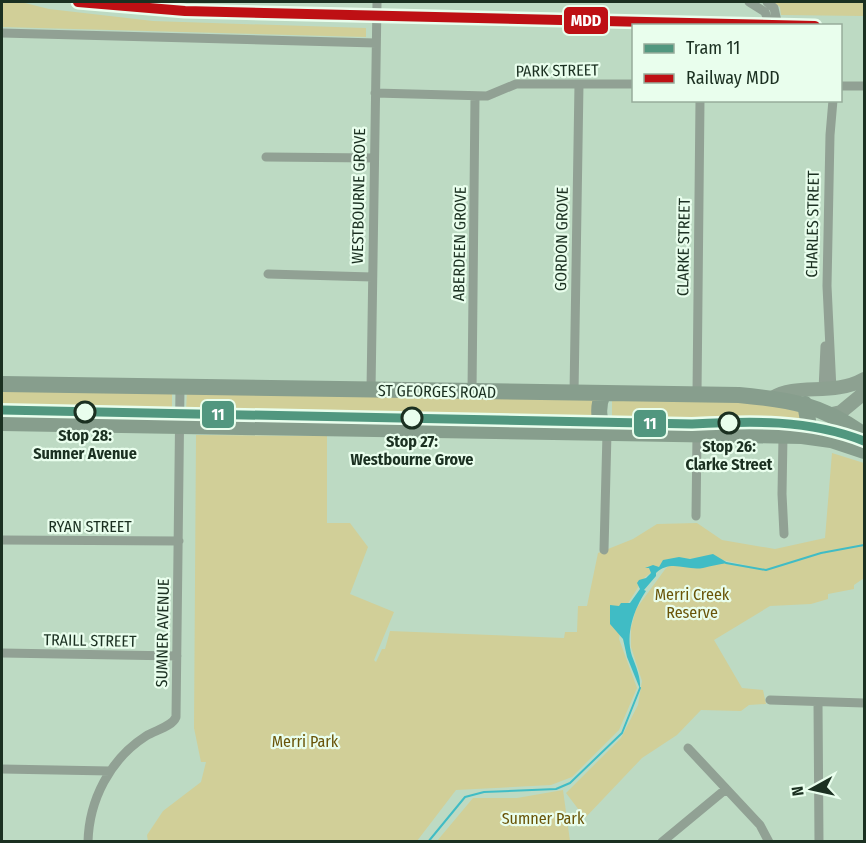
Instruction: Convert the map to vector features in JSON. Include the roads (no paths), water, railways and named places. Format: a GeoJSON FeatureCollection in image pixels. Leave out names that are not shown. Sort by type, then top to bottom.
{"type":"FeatureCollection","features":[{"type":"Feature","properties":{"kind":"highway","name":"ST GEORGES ROAD"},"geometry":{"type":"LineString","coordinates":[[2,384],[697,394],[772,398],[805,404],[832,414],[858,444]]}},
{"type":"Feature","properties":{"kind":"highway"},"geometry":{"type":"LineString","coordinates":[[604,394],[609,405],[607,433]]}},
{"type":"Feature","properties":{"kind":"highway"},"geometry":{"type":"LineString","coordinates":[[802,436],[809,426],[805,404]]}},
{"type":"Feature","properties":{"kind":"highway"},"geometry":{"type":"LineString","coordinates":[[802,436],[823,427],[832,414]]}},
{"type":"Feature","properties":{"kind":"highway","name":"ST GEORGES ROAD"},"geometry":{"type":"LineString","coordinates":[[2,423],[802,436],[858,444]]}},
{"type":"Feature","properties":{"kind":"main road"},"geometry":{"type":"LineString","coordinates":[[772,398],[789,391],[833,389],[864,379]]}},
{"type":"Feature","properties":{"kind":"main road","name":"CHARLES STREET"},"geometry":{"type":"LineString","coordinates":[[832,414],[833,389]]}},
{"type":"Feature","properties":{"kind":"main road"},"geometry":{"type":"LineString","coordinates":[[832,414],[841,412],[864,393]]}},
{"type":"Feature","properties":{"kind":"street"},"geometry":{"type":"LineString","coordinates":[[749,2],[765,12],[769,24]]}},
{"type":"Feature","properties":{"kind":"street"},"geometry":{"type":"LineString","coordinates":[[767,2],[774,8],[778,24]]}},
{"type":"Feature","properties":{"kind":"street","name":"WESTBOURNE GROVE"},"geometry":{"type":"LineString","coordinates":[[371,390],[377,4]]}},
{"type":"Feature","properties":{"kind":"street"},"geometry":{"type":"LineString","coordinates":[[2,33],[376,43]]}},
{"type":"Feature","properties":{"kind":"street","name":"PARK STREET"},"geometry":{"type":"LineString","coordinates":[[375,93],[486,96],[496,94],[516,84],[632,84]]}},
{"type":"Feature","properties":{"kind":"street","name":"GORDON GROVE"},"geometry":{"type":"LineString","coordinates":[[574,393],[579,84]]}},
{"type":"Feature","properties":{"kind":"street"},"geometry":{"type":"LineString","coordinates":[[842,86],[864,86]]}},
{"type":"Feature","properties":{"kind":"street","name":"ABERDEEN GROVE"},"geometry":{"type":"LineString","coordinates":[[472,392],[475,96]]}},
{"type":"Feature","properties":{"kind":"street","name":"CLARKE STREET"},"geometry":{"type":"LineString","coordinates":[[697,394],[700,102]]}},
{"type":"Feature","properties":{"kind":"street","name":"CHARLES STREET"},"geometry":{"type":"LineString","coordinates":[[827,102],[830,135]]}},
{"type":"Feature","properties":{"kind":"street","name":"CHARLES STREET"},"geometry":{"type":"LineString","coordinates":[[833,102],[830,135],[827,313],[833,389]]}},
{"type":"Feature","properties":{"kind":"street"},"geometry":{"type":"LineString","coordinates":[[266,157],[374,158]]}},
{"type":"Feature","properties":{"kind":"street"},"geometry":{"type":"LineString","coordinates":[[268,274],[372,277]]}},
{"type":"Feature","properties":{"kind":"street","name":"SUMNER AVENUE"},"geometry":{"type":"LineString","coordinates":[[88,842],[90,819],[100,786],[110,771],[144,736],[175,720],[180,387]]}},
{"type":"Feature","properties":{"kind":"street"},"geometry":{"type":"LineString","coordinates":[[604,550],[607,433]]}},
{"type":"Feature","properties":{"kind":"street"},"geometry":{"type":"LineString","coordinates":[[696,516],[697,435]]}},
{"type":"Feature","properties":{"kind":"street"},"geometry":{"type":"LineString","coordinates":[[783,436],[784,534]]}},
{"type":"Feature","properties":{"kind":"street","name":"RYAN STREET"},"geometry":{"type":"LineString","coordinates":[[2,540],[178,541]]}},
{"type":"Feature","properties":{"kind":"street","name":"TRAILL STREET"},"geometry":{"type":"LineString","coordinates":[[2,653],[177,656]]}},
{"type":"Feature","properties":{"kind":"street"},"geometry":{"type":"LineString","coordinates":[[770,700],[864,703]]}},
{"type":"Feature","properties":{"kind":"street"},"geometry":{"type":"LineString","coordinates":[[818,703],[819,842]]}},
{"type":"Feature","properties":{"kind":"street"},"geometry":{"type":"LineString","coordinates":[[688,748],[760,825],[769,842]]}},
{"type":"Feature","properties":{"kind":"street"},"geometry":{"type":"LineString","coordinates":[[2,769],[110,771]]}},
{"type":"Feature","properties":{"kind":"street"},"geometry":{"type":"LineString","coordinates":[[663,842],[726,789]]}},
{"type":"Feature","properties":{"kind":"water"},"geometry":{"type":"Polygon","coordinates":[[[713,554],[728,563],[697,569],[667,567],[656,573],[644,590],[646,591],[638,606],[630,631],[630,648],[639,676],[640,689],[627,657],[623,639],[610,624],[610,605],[619,606],[621,603],[630,603],[640,589],[637,583],[639,580],[651,573],[649,568],[645,568],[653,565],[659,567],[663,560],[679,557],[690,559],[713,554]]]}},
{"type":"Feature","properties":{"kind":"waterway"},"geometry":{"type":"LineString","coordinates":[[726,563],[766,570],[821,553],[864,545]]}},
{"type":"Feature","properties":{"kind":"waterway"},"geometry":{"type":"LineString","coordinates":[[428,842],[465,797],[484,792],[556,789],[570,783],[622,733],[640,688]]}},
{"type":"Feature","properties":{"kind":"tram line","name":"11"},"geometry":{"type":"LineString","coordinates":[[2,410],[692,424],[758,422],[801,425],[864,441]]}},
{"type":"Feature","properties":{"kind":"rail line","name":"MDD"},"geometry":{"type":"LineString","coordinates":[[78,2],[185,11],[731,24]]}},
{"type":"Feature","properties":{"kind":"place","name":"Stop 28: Sumner Avenue"},"geometry":{"type":"Point","coordinates":[85,412]}},
{"type":"Feature","properties":{"kind":"place","name":"Stop 27: Westbourne Grove"},"geometry":{"type":"Point","coordinates":[412,418]}},
{"type":"Feature","properties":{"kind":"place","name":"Stop 26: Clarke Street"},"geometry":{"type":"Point","coordinates":[729,423]}},
{"type":"Feature","properties":{"kind":"park label","name":"Merri Creek Reserve"},"geometry":{"type":"Point","coordinates":[692,603]}},
{"type":"Feature","properties":{"kind":"park label","name":"Merri Park"},"geometry":{"type":"Point","coordinates":[305,741]}},
{"type":"Feature","properties":{"kind":"park label","name":"Sumner Park"},"geometry":{"type":"Point","coordinates":[543,818]}}]}
